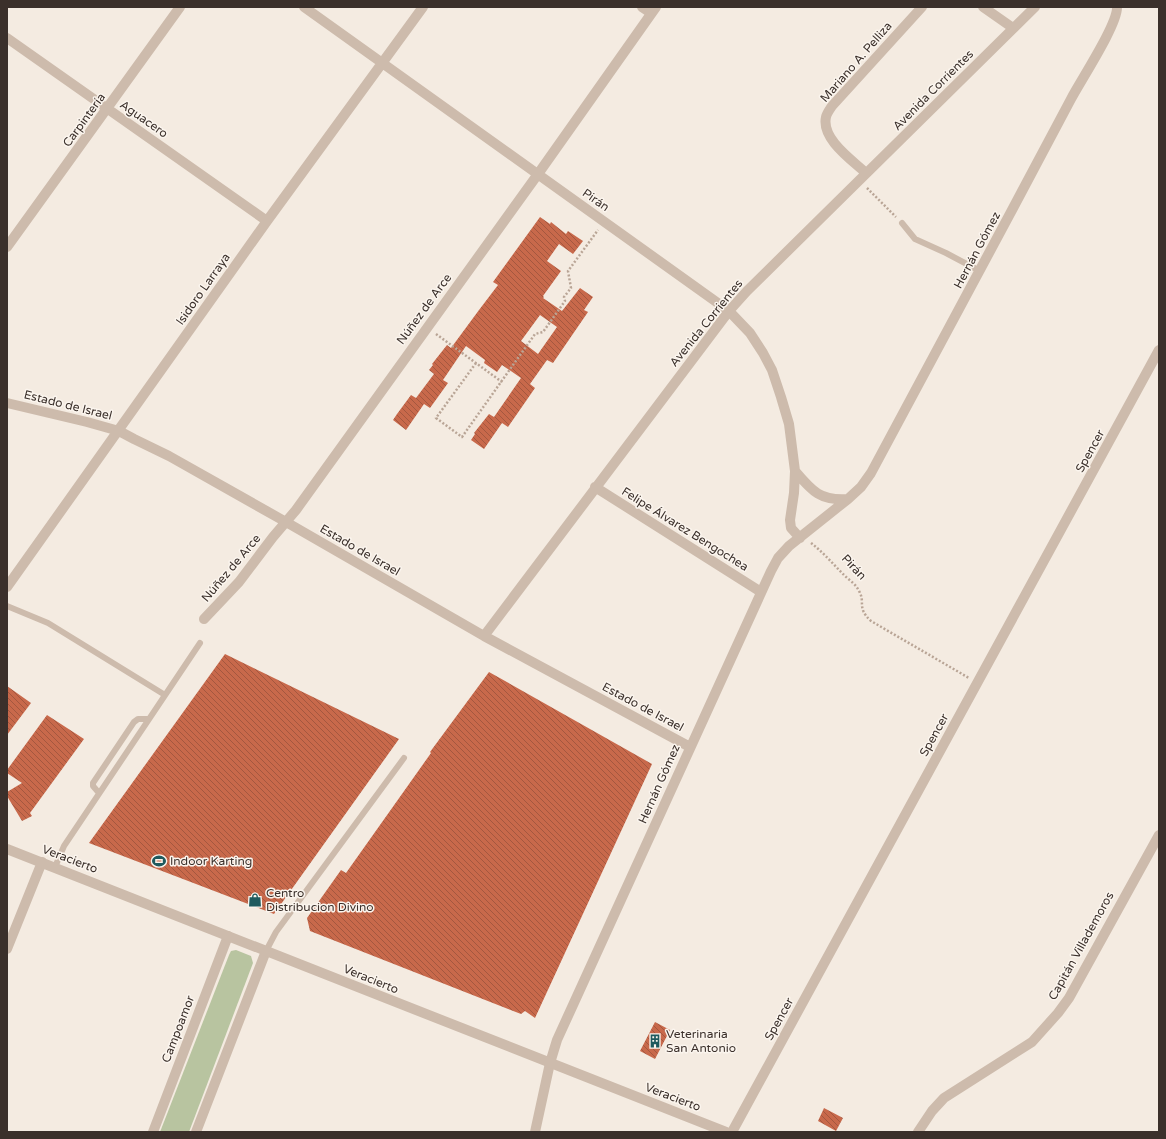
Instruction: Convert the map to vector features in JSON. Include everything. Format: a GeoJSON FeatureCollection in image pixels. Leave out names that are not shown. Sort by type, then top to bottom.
{"type":"FeatureCollection","features":[{"type":"Feature","properties":{"kind":"street","name":"Carpintería"},"geometry":{"type":"LineString","coordinates":[[7,247],[180,7]]}},
{"type":"Feature","properties":{"kind":"street","name":"Pirán"},"geometry":{"type":"LineString","coordinates":[[304,7],[729,312],[750,333],[772,370],[790,424],[795,471],[794,493],[790,520],[791,528],[800,538]]}},
{"type":"Feature","properties":{"kind":"street","name":"Isidoro Larraya"},"geometry":{"type":"LineString","coordinates":[[7,587],[267,221],[424,7]]}},
{"type":"Feature","properties":{"kind":"street"},"geometry":{"type":"LineString","coordinates":[[642,7],[653,10]]}},
{"type":"Feature","properties":{"kind":"street","name":"Mariano A. Pelliza"},"geometry":{"type":"LineString","coordinates":[[863,176],[832,140],[827,130],[826,118],[832,106],[922,7]]}},
{"type":"Feature","properties":{"kind":"street"},"geometry":{"type":"LineString","coordinates":[[983,7],[1013,28]]}},
{"type":"Feature","properties":{"kind":"street","name":"Avenida Corrientes"},"geometry":{"type":"LineString","coordinates":[[484,636],[595,487],[747,290],[1035,7]]}},
{"type":"Feature","properties":{"kind":"street","name":"Hernán Gómez"},"geometry":{"type":"LineString","coordinates":[[535,1132],[550,1063],[557,1040],[690,747],[778,558],[861,487],[871,472],[1112,25],[1117,12],[1117,7]]}},
{"type":"Feature","properties":{"kind":"street","name":"Núñez de Arce"},"geometry":{"type":"LineString","coordinates":[[204,619],[239,582],[286,522],[538,174],[653,10]]}},
{"type":"Feature","properties":{"kind":"street","name":"Aguacero"},"geometry":{"type":"LineString","coordinates":[[7,38],[267,221]]}},
{"type":"Feature","properties":{"kind":"street","name":"Spencer"},"geometry":{"type":"LineString","coordinates":[[732,1132],[1159,350]]}},
{"type":"Feature","properties":{"kind":"street","name":"Estado de Israel"},"geometry":{"type":"LineString","coordinates":[[7,403],[119,431],[168,456],[286,522],[484,636],[690,747]]}},
{"type":"Feature","properties":{"kind":"street"},"geometry":{"type":"LineString","coordinates":[[795,471],[810,489],[819,495],[838,500],[848,499]]}},
{"type":"Feature","properties":{"kind":"street","name":"Felipe Álvarez Bengochea"},"geometry":{"type":"LineString","coordinates":[[595,487],[762,592]]}},
{"type":"Feature","properties":{"kind":"street","name":"Capitán Villademoros"},"geometry":{"type":"LineString","coordinates":[[918,1132],[932,1111],[944,1098],[1032,1042],[1058,1013],[1069,998],[1159,835]]}},
{"type":"Feature","properties":{"kind":"street","name":"Veracierto"},"geometry":{"type":"LineString","coordinates":[[7,849],[726,1132]]}},
{"type":"Feature","properties":{"kind":"street"},"geometry":{"type":"LineString","coordinates":[[7,949],[42,862]]}},
{"type":"Feature","properties":{"kind":"street","name":"Campoamor"},"geometry":{"type":"LineString","coordinates":[[152,1132],[228,936]]}},
{"type":"Feature","properties":{"kind":"street"},"geometry":{"type":"LineString","coordinates":[[196,1132],[266,951]]}},
{"type":"Feature","properties":{"kind":"lane"},"geometry":{"type":"LineString","coordinates":[[902,223],[915,239],[946,252],[980,271]]}},
{"type":"Feature","properties":{"kind":"lane"},"geometry":{"type":"LineString","coordinates":[[7,606],[48,623],[166,695]]}},
{"type":"Feature","properties":{"kind":"lane"},"geometry":{"type":"LineString","coordinates":[[55,867],[64,846],[200,643]]}},
{"type":"Feature","properties":{"kind":"lane"},"geometry":{"type":"LineString","coordinates":[[99,793],[93,786],[93,783],[134,722],[138,719],[148,719]]}},
{"type":"Feature","properties":{"kind":"lane"},"geometry":{"type":"LineString","coordinates":[[266,951],[276,932],[404,758]]}},
{"type":"Feature","properties":{"kind":"path"},"geometry":{"type":"LineString","coordinates":[[863,176],[902,223]]}},
{"type":"Feature","properties":{"kind":"path"},"geometry":{"type":"LineString","coordinates":[[476,363],[436,418],[462,437],[535,334],[543,332],[565,302],[564,297],[572,288],[568,271],[605,222]]}},
{"type":"Feature","properties":{"kind":"path"},"geometry":{"type":"LineString","coordinates":[[427,328],[502,382]]}},
{"type":"Feature","properties":{"kind":"path","name":"Pirán"},"geometry":{"type":"LineString","coordinates":[[800,538],[812,543],[856,586],[860,593],[861,607],[865,615],[872,621],[978,683]]}},
{"type":"Feature","properties":{"kind":"green space"},"geometry":{"type":"Polygon","coordinates":[[[236,950],[251,956],[253,963],[189,1132],[160,1132],[229,955],[231,951],[236,950]]]}},
{"type":"Feature","properties":{"kind":"building"},"geometry":{"type":"Polygon","coordinates":[[[540,217],[550,224],[551,222],[566,234],[568,231],[583,241],[573,254],[559,244],[547,261],[561,271],[543,298],[562,311],[580,288],[593,297],[584,310],[588,312],[553,363],[547,360],[530,384],[535,388],[508,427],[502,423],[484,449],[471,440],[475,434],[474,433],[489,414],[494,417],[521,378],[502,365],[497,372],[484,363],[485,360],[466,346],[443,380],[448,383],[430,408],[424,404],[406,430],[393,420],[411,395],[416,398],[434,374],[429,370],[433,365],[432,364],[447,345],[451,348],[498,285],[493,282],[540,217]],[[540,315],[521,341],[538,354],[557,327],[540,315]]]}},
{"type":"Feature","properties":{"kind":"building"},"geometry":{"type":"Polygon","coordinates":[[[225,654],[399,739],[274,914],[89,843],[225,654]]]}},
{"type":"Feature","properties":{"kind":"building"},"geometry":{"type":"Polygon","coordinates":[[[489,672],[652,764],[535,1018],[525,1011],[521,1014],[310,931],[307,918],[341,870],[346,873],[431,753],[430,752],[489,672]]]}},
{"type":"Feature","properties":{"kind":"building"},"geometry":{"type":"Polygon","coordinates":[[[7,686],[31,703],[7,735],[7,686]]]}},
{"type":"Feature","properties":{"kind":"building"},"geometry":{"type":"Polygon","coordinates":[[[47,715],[84,739],[30,813],[32,816],[22,821],[7,796],[7,792],[22,783],[7,773],[7,770],[47,715]]]}},
{"type":"Feature","properties":{"kind":"building","name":"Veterinaria San Antonio"},"geometry":{"type":"Polygon","coordinates":[[[655,1022],[670,1030],[655,1059],[640,1051],[655,1022]]]}},
{"type":"Feature","properties":{"kind":"building"},"geometry":{"type":"Polygon","coordinates":[[[824,1108],[843,1118],[836,1131],[818,1121],[824,1108]]]}},
{"type":"Feature","properties":{"kind":"place","name":"Indoor Karting"},"geometry":{"type":"Point","coordinates":[159,861]}},
{"type":"Feature","properties":{"kind":"place","name":"Centro Distribucion Divino"},"geometry":{"type":"Point","coordinates":[255,900]}},
{"type":"Feature","properties":{"kind":"place","name":"Veterinaria San Antonio"},"geometry":{"type":"Point","coordinates":[655,1041]}}]}
